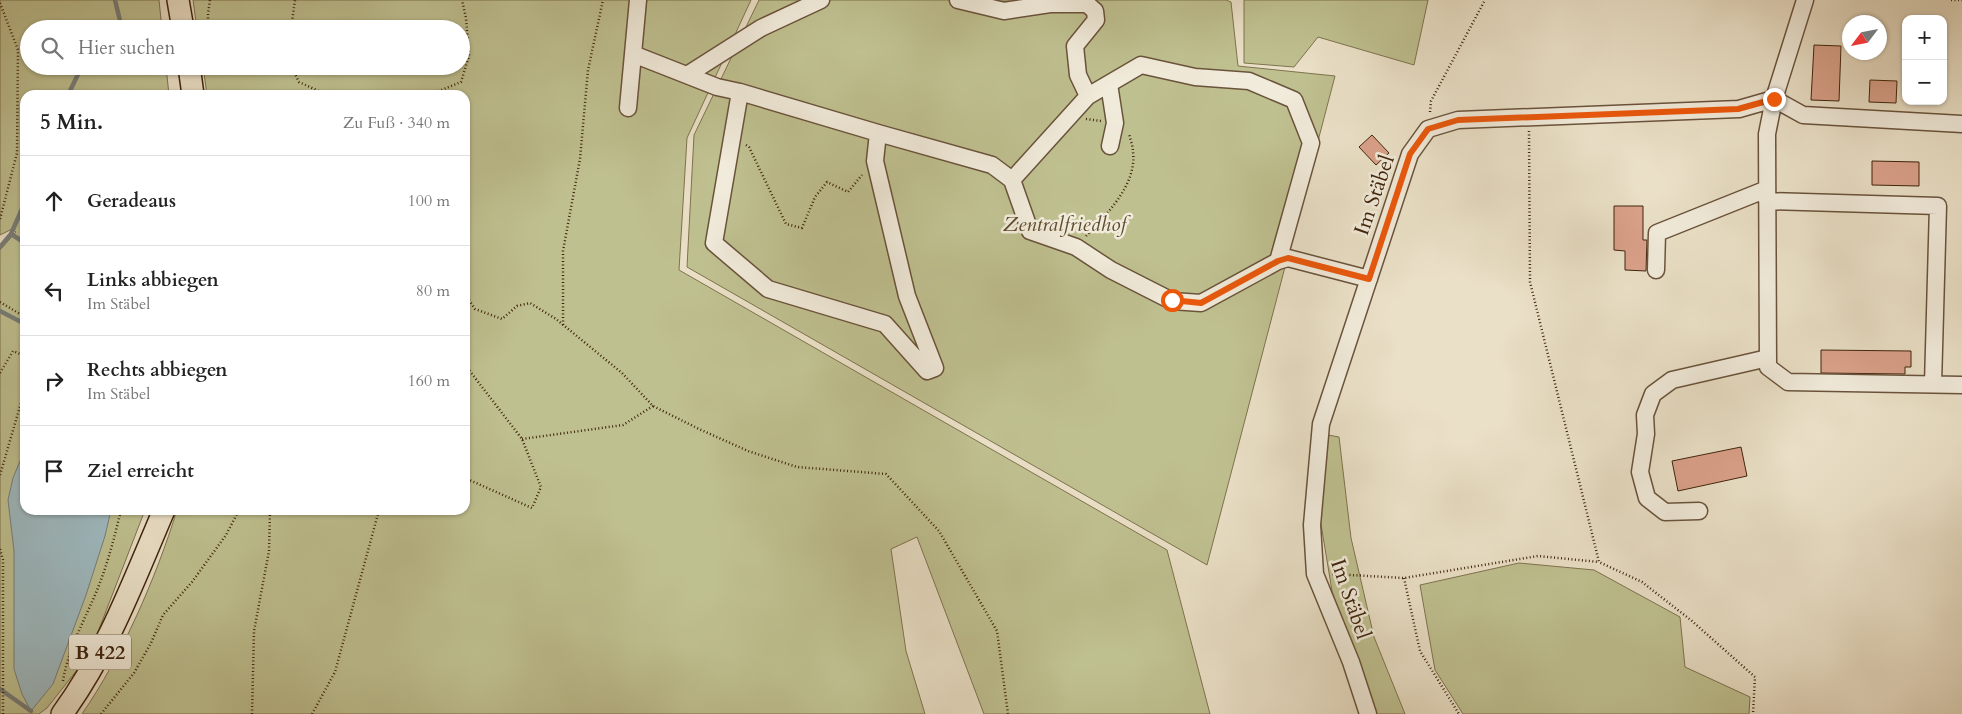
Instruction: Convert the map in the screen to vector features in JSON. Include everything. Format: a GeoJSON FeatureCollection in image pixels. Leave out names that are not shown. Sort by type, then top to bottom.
{"type":"FeatureCollection","features":[{"type":"Feature","properties":{"kind":"main road"},"geometry":{"type":"LineString","coordinates":[[178,0],[181,20]]}},
{"type":"Feature","properties":{"kind":"main road"},"geometry":{"type":"LineString","coordinates":[[190,75],[192,90]]}},
{"type":"Feature","properties":{"kind":"main road","name":"B 422"},"geometry":{"type":"LineString","coordinates":[[62,714],[90,674],[132,586],[162,515]]}},
{"type":"Feature","properties":{"kind":"street"},"geometry":{"type":"LineString","coordinates":[[628,108],[638,0]]}},
{"type":"Feature","properties":{"kind":"street"},"geometry":{"type":"LineString","coordinates":[[687,76],[760,28],[821,0]]}},
{"type":"Feature","properties":{"kind":"street"},"geometry":{"type":"LineString","coordinates":[[958,0],[1004,11],[1050,4],[1087,4],[1095,11],[1096,20],[1075,46],[1078,75],[1088,96]]}},
{"type":"Feature","properties":{"kind":"street"},"geometry":{"type":"LineString","coordinates":[[1805,0],[1774,99],[1767,134],[1768,367],[1788,382],[1962,385]]}},
{"type":"Feature","properties":{"kind":"street"},"geometry":{"type":"LineString","coordinates":[[633,54],[717,87],[992,165],[1012,180],[1030,231],[1076,247],[1111,270],[1172,300],[1201,303],[1278,261],[1288,258],[1369,279]]}},
{"type":"Feature","properties":{"kind":"street"},"geometry":{"type":"LineString","coordinates":[[1012,180],[1088,96],[1141,65],[1196,77],[1249,81],[1294,100],[1311,143],[1278,261]]}},
{"type":"Feature","properties":{"kind":"street"},"geometry":{"type":"LineString","coordinates":[[1108,84],[1115,124],[1110,146]]}},
{"type":"Feature","properties":{"kind":"street"},"geometry":{"type":"LineString","coordinates":[[740,92],[714,243],[768,289],[885,324],[927,371],[935,368],[907,296],[875,161],[878,134]]}},
{"type":"Feature","properties":{"kind":"street"},"geometry":{"type":"LineString","coordinates":[[1428,129],[1458,120],[1738,109],[1774,99],[1803,115],[1962,124]]}},
{"type":"Feature","properties":{"kind":"street","name":"Im Stäbel"},"geometry":{"type":"LineString","coordinates":[[1368,714],[1351,662],[1315,574],[1312,525],[1321,424],[1410,154],[1428,129]]}},
{"type":"Feature","properties":{"kind":"street"},"geometry":{"type":"LineString","coordinates":[[1656,270],[1657,233],[1767,195],[1938,206],[1933,384]]}},
{"type":"Feature","properties":{"kind":"street"},"geometry":{"type":"LineString","coordinates":[[1699,510],[1665,512],[1647,498],[1640,472],[1646,434],[1645,414],[1653,394],[1672,380],[1768,358]]}},
{"type":"Feature","properties":{"kind":"path"},"geometry":{"type":"LineString","coordinates":[[208,20],[210,0]]}},
{"type":"Feature","properties":{"kind":"path"},"geometry":{"type":"LineString","coordinates":[[292,20],[295,0]]}},
{"type":"Feature","properties":{"kind":"path"},"geometry":{"type":"LineString","coordinates":[[462,0],[466,20]]}},
{"type":"Feature","properties":{"kind":"path"},"geometry":{"type":"LineString","coordinates":[[563,325],[563,252],[580,159],[588,70],[602,0]]}},
{"type":"Feature","properties":{"kind":"path"},"geometry":{"type":"LineString","coordinates":[[1428,129],[1431,101],[1485,0]]}},
{"type":"Feature","properties":{"kind":"path"},"geometry":{"type":"LineString","coordinates":[[1951,0],[1962,0]]}},
{"type":"Feature","properties":{"kind":"path"},"geometry":{"type":"LineString","coordinates":[[0,3],[18,50],[17,153],[0,219]]}},
{"type":"Feature","properties":{"kind":"path"},"geometry":{"type":"LineString","coordinates":[[295,75],[299,82],[316,90]]}},
{"type":"Feature","properties":{"kind":"path"},"geometry":{"type":"LineString","coordinates":[[441,90],[461,82],[463,75]]}},
{"type":"Feature","properties":{"kind":"path"},"geometry":{"type":"LineString","coordinates":[[1069,116],[1121,124],[1128,130],[1134,154],[1132,171],[1116,205],[1076,247]]}},
{"type":"Feature","properties":{"kind":"path"},"geometry":{"type":"LineString","coordinates":[[1529,118],[1530,282],[1599,562]]}},
{"type":"Feature","properties":{"kind":"path"},"geometry":{"type":"LineString","coordinates":[[733,134],[749,147],[786,224],[802,228],[815,197],[827,182],[848,192],[875,161]]}},
{"type":"Feature","properties":{"kind":"path"},"geometry":{"type":"LineString","coordinates":[[0,302],[20,314]]}},
{"type":"Feature","properties":{"kind":"path"},"geometry":{"type":"LineString","coordinates":[[470,302],[475,309],[502,318],[517,306],[530,303],[563,325],[622,373],[653,406],[748,451],[797,467],[886,474],[939,531],[997,631],[1008,714]]}},
{"type":"Feature","properties":{"kind":"path"},"geometry":{"type":"LineString","coordinates":[[0,373],[13,351],[20,354]]}},
{"type":"Feature","properties":{"kind":"path"},"geometry":{"type":"LineString","coordinates":[[470,370],[522,439],[541,487],[532,508],[470,480]]}},
{"type":"Feature","properties":{"kind":"path"},"geometry":{"type":"LineString","coordinates":[[0,475],[20,406]]}},
{"type":"Feature","properties":{"kind":"path"},"geometry":{"type":"LineString","coordinates":[[522,439],[623,426],[653,406]]}},
{"type":"Feature","properties":{"kind":"path"},"geometry":{"type":"LineString","coordinates":[[62,686],[66,662],[99,584],[112,548],[120,515]]}},
{"type":"Feature","properties":{"kind":"path"},"geometry":{"type":"LineString","coordinates":[[101,714],[134,673],[151,644],[163,615],[192,582],[226,535],[236,515]]}},
{"type":"Feature","properties":{"kind":"path"},"geometry":{"type":"LineString","coordinates":[[252,714],[254,631],[269,551],[270,515]]}},
{"type":"Feature","properties":{"kind":"path"},"geometry":{"type":"LineString","coordinates":[[312,714],[335,672],[378,515]]}},
{"type":"Feature","properties":{"kind":"path"},"geometry":{"type":"LineString","coordinates":[[0,549],[3,560],[3,714]]}},
{"type":"Feature","properties":{"kind":"path"},"geometry":{"type":"LineString","coordinates":[[1315,574],[1404,578],[1538,556],[1599,562],[1642,582],[1692,621],[1755,677],[1753,714]]}},
{"type":"Feature","properties":{"kind":"path"},"geometry":{"type":"LineString","coordinates":[[1404,578],[1420,651],[1459,714]]}},
{"type":"Feature","properties":{"kind":"green space"},"geometry":{"type":"Polygon","coordinates":[[[0,0],[159,0],[161,20],[20,20],[20,75],[167,75],[168,90],[20,90],[20,515],[143,515],[96,637],[81,665],[47,708],[39,714],[0,714],[0,250],[16,232],[12,229],[0,235],[0,0]]]}},
{"type":"Feature","properties":{"kind":"green space"},"geometry":{"type":"Polygon","coordinates":[[[193,0],[751,0],[687,138],[679,270],[1167,550],[1210,714],[984,714],[917,537],[891,549],[906,651],[925,714],[82,714],[111,667],[137,616],[175,515],[470,515],[470,90],[206,90],[204,75],[470,75],[470,20],[196,20],[193,0]]]}},
{"type":"Feature","properties":{"kind":"green space","name":"Zentralfriedhof"},"geometry":{"type":"Polygon","coordinates":[[[759,0],[1226,0],[1231,2],[1238,66],[1335,76],[1207,565],[687,267],[694,135],[759,0]]]}},
{"type":"Feature","properties":{"kind":"green space"},"geometry":{"type":"Polygon","coordinates":[[[1244,0],[1428,0],[1414,65],[1318,37],[1294,67],[1244,63],[1244,0]]]}},
{"type":"Feature","properties":{"kind":"green space"},"geometry":{"type":"Polygon","coordinates":[[[1328,435],[1339,437],[1351,538],[1374,637],[1405,714],[1372,714],[1332,591],[1320,518],[1328,435]]]}},
{"type":"Feature","properties":{"kind":"green space"},"geometry":{"type":"Polygon","coordinates":[[[1519,563],[1594,570],[1680,617],[1685,667],[1750,697],[1749,714],[1463,714],[1435,670],[1420,585],[1519,563]]]}},
{"type":"Feature","properties":{"kind":"water"},"geometry":{"type":"Polygon","coordinates":[[[20,461],[20,515],[110,515],[86,595],[53,684],[31,711],[22,694],[14,669],[14,551],[8,500],[13,478],[20,461]]]}},
{"type":"Feature","properties":{"kind":"building"},"geometry":{"type":"Polygon","coordinates":[[[1814,45],[1841,46],[1839,101],[1811,100],[1814,45]]]}},
{"type":"Feature","properties":{"kind":"building"},"geometry":{"type":"Polygon","coordinates":[[[1870,80],[1897,81],[1896,103],[1869,102],[1870,80]]]}},
{"type":"Feature","properties":{"kind":"building"},"geometry":{"type":"Polygon","coordinates":[[[1372,135],[1389,153],[1376,165],[1359,147],[1372,135]]]}},
{"type":"Feature","properties":{"kind":"building"},"geometry":{"type":"Polygon","coordinates":[[[1872,161],[1919,162],[1919,186],[1872,185],[1872,161]]]}},
{"type":"Feature","properties":{"kind":"building"},"geometry":{"type":"Polygon","coordinates":[[[1614,206],[1643,206],[1643,240],[1647,240],[1646,271],[1625,270],[1625,251],[1614,250],[1614,206]]]}},
{"type":"Feature","properties":{"kind":"building"},"geometry":{"type":"Polygon","coordinates":[[[1821,350],[1911,351],[1911,367],[1905,367],[1905,374],[1821,373],[1821,350]]]}},
{"type":"Feature","properties":{"kind":"building"},"geometry":{"type":"Polygon","coordinates":[[[1741,447],[1747,476],[1678,491],[1672,461],[1741,447]]]}},
{"type":"Feature","properties":{"kind":"waterway"},"geometry":{"type":"LineString","coordinates":[[115,0],[120,20]]}},
{"type":"Feature","properties":{"kind":"waterway"},"geometry":{"type":"LineString","coordinates":[[70,90],[78,75]]}},
{"type":"Feature","properties":{"kind":"waterway"},"geometry":{"type":"LineString","coordinates":[[0,247],[11,234],[20,213]]}},
{"type":"Feature","properties":{"kind":"waterway"},"geometry":{"type":"LineString","coordinates":[[11,234],[20,240]]}},
{"type":"Feature","properties":{"kind":"waterway"},"geometry":{"type":"LineString","coordinates":[[0,311],[20,321]]}},
{"type":"Feature","properties":{"kind":"waterway"},"geometry":{"type":"LineString","coordinates":[[0,689],[31,711]]}},
{"type":"Feature","properties":{"kind":"route"},"geometry":{"type":"LineString","coordinates":[[1172,300],[1201,303],[1278,261],[1288,258],[1369,279],[1410,154],[1428,129],[1458,120],[1738,109],[1774,99]]}}]}
